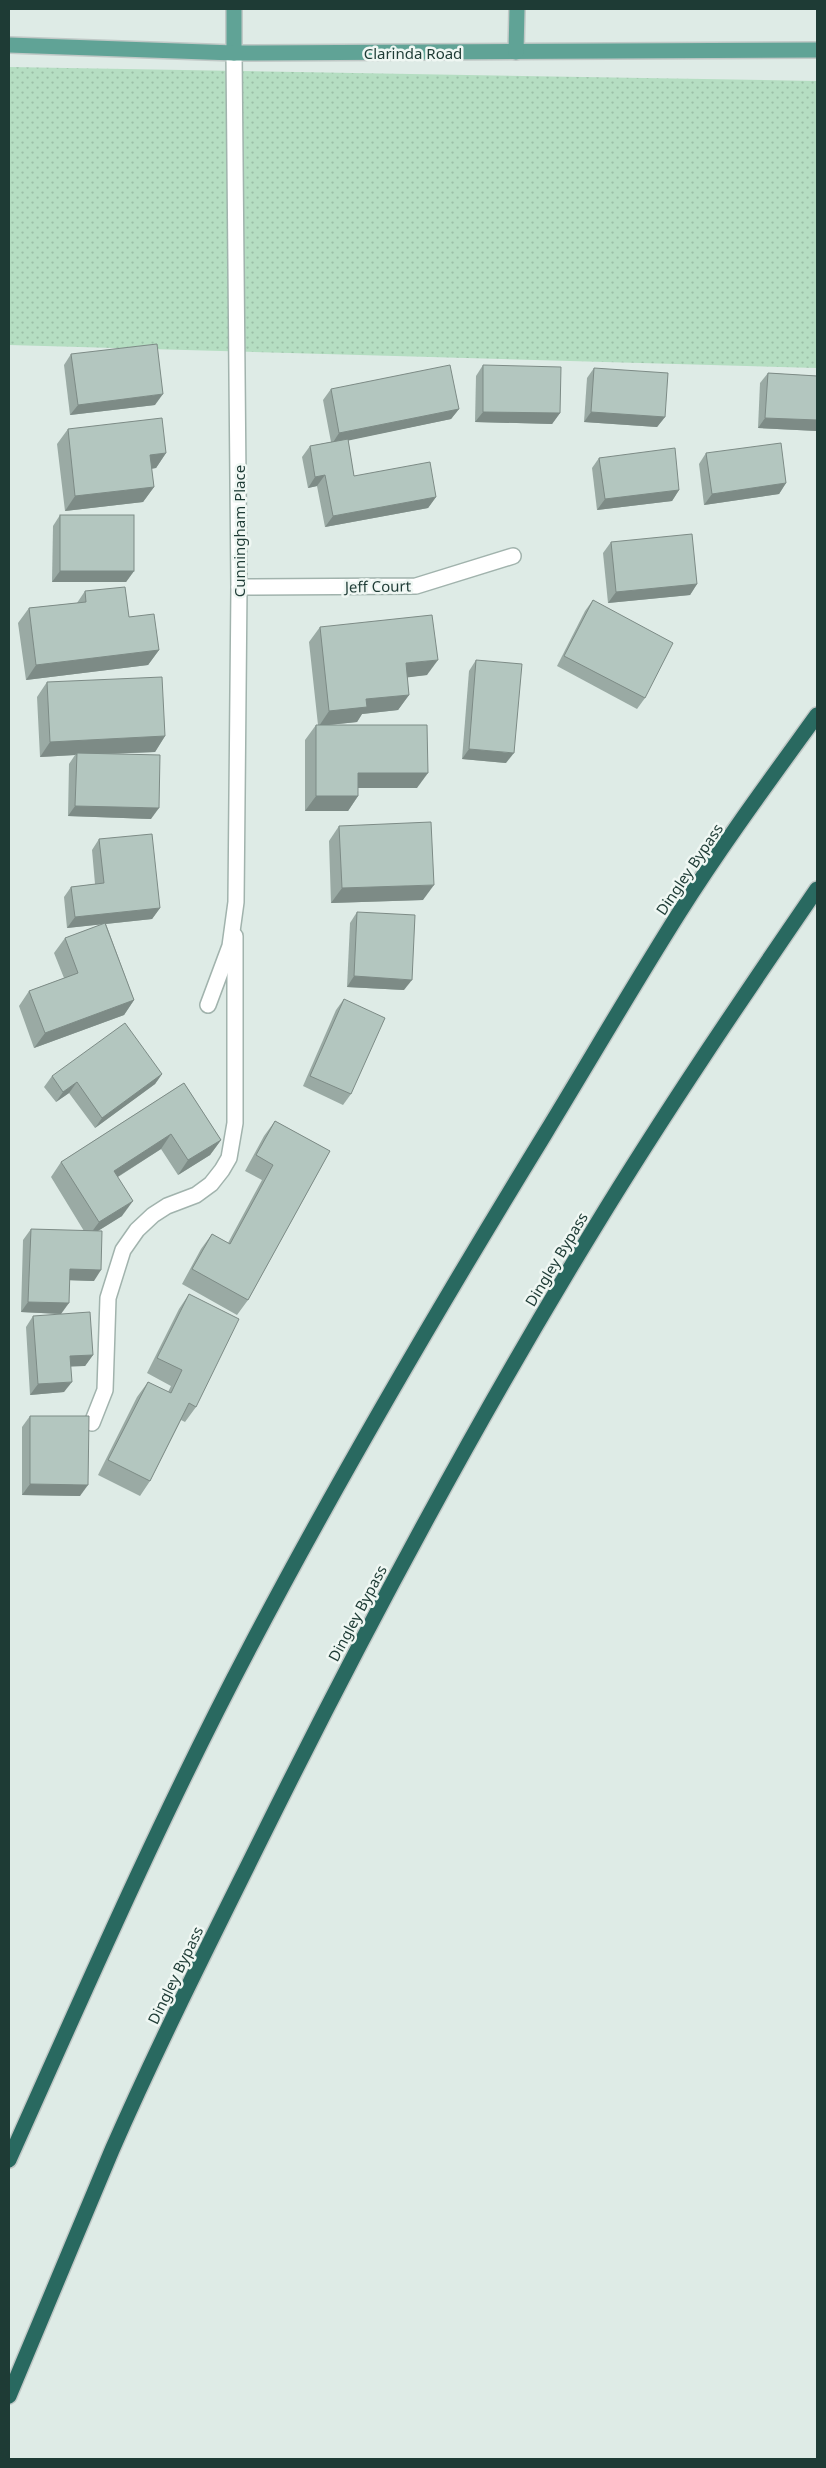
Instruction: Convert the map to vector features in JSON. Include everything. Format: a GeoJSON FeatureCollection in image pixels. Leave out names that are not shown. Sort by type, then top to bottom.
{"type":"FeatureCollection","features":[{"type":"Feature","properties":{"kind":"highway","name":"Dingley Bypass"},"geometry":{"type":"LineString","coordinates":[[9,2160],[132,1885],[205,1736],[253,1642],[386,1400],[681,911],[765,786],[817,714]]}},
{"type":"Feature","properties":{"kind":"highway","name":"Dingley Bypass"},"geometry":{"type":"LineString","coordinates":[[9,2396],[113,2148],[159,2048],[304,1751],[380,1606],[485,1416],[594,1228],[670,1106],[817,889]]}},
{"type":"Feature","properties":{"kind":"main road"},"geometry":{"type":"LineString","coordinates":[[234,9],[234,53]]}},
{"type":"Feature","properties":{"kind":"main road"},"geometry":{"type":"LineString","coordinates":[[516,52],[517,9]]}},
{"type":"Feature","properties":{"kind":"main road","name":"Clarinda Road"},"geometry":{"type":"LineString","coordinates":[[9,45],[115,51],[234,53],[817,50]]}},
{"type":"Feature","properties":{"kind":"street","name":"Cunningham Place"},"geometry":{"type":"LineString","coordinates":[[208,1005],[230,946],[235,922],[239,588],[234,53]]}},
{"type":"Feature","properties":{"kind":"street","name":"Jeff Court"},"geometry":{"type":"LineString","coordinates":[[239,588],[416,586],[513,556]]}},
{"type":"Feature","properties":{"kind":"street"},"geometry":{"type":"LineString","coordinates":[[92,1424],[105,1390],[108,1298],[122,1250],[137,1230],[153,1215],[167,1206],[196,1195],[211,1184],[226,1164],[231,1151],[235,1107],[235,922]]}},
{"type":"Feature","properties":{"kind":"green space"},"geometry":{"type":"Polygon","coordinates":[[[9,67],[817,81],[817,368],[9,345],[9,67]]]}},
{"type":"Feature","properties":{"kind":"building"},"geometry":{"type":"Polygon","coordinates":[[[157,344],[163,394],[78,405],[71,354],[157,344]]]}},
{"type":"Feature","properties":{"kind":"building"},"geometry":{"type":"Polygon","coordinates":[[[450,365],[459,409],[339,433],[331,389],[450,365]]]}},
{"type":"Feature","properties":{"kind":"building"},"geometry":{"type":"Polygon","coordinates":[[[483,365],[561,367],[560,413],[483,412],[483,365]]]}},
{"type":"Feature","properties":{"kind":"building"},"geometry":{"type":"Polygon","coordinates":[[[594,368],[668,373],[665,417],[591,412],[594,368]]]}},
{"type":"Feature","properties":{"kind":"building"},"geometry":{"type":"Polygon","coordinates":[[[768,373],[817,376],[817,420],[765,418],[768,373]]]}},
{"type":"Feature","properties":{"kind":"building"},"geometry":{"type":"Polygon","coordinates":[[[162,418],[166,453],[150,455],[154,487],[75,496],[68,429],[162,418]]]}},
{"type":"Feature","properties":{"kind":"building"},"geometry":{"type":"Polygon","coordinates":[[[348,439],[354,476],[430,462],[436,497],[333,516],[325,475],[315,477],[310,446],[348,439]]]}},
{"type":"Feature","properties":{"kind":"building"},"geometry":{"type":"Polygon","coordinates":[[[781,443],[786,483],[712,494],[706,453],[781,443]]]}},
{"type":"Feature","properties":{"kind":"building"},"geometry":{"type":"Polygon","coordinates":[[[675,448],[679,490],[605,499],[599,458],[675,448]]]}},
{"type":"Feature","properties":{"kind":"building"},"geometry":{"type":"Polygon","coordinates":[[[60,515],[134,515],[134,571],[60,571],[60,515]]]}},
{"type":"Feature","properties":{"kind":"building"},"geometry":{"type":"Polygon","coordinates":[[[692,534],[697,584],[616,592],[611,542],[692,534]]]}},
{"type":"Feature","properties":{"kind":"building"},"geometry":{"type":"Polygon","coordinates":[[[125,587],[129,617],[154,614],[159,650],[36,665],[29,608],[86,602],[85,591],[125,587]]]}},
{"type":"Feature","properties":{"kind":"building"},"geometry":{"type":"Polygon","coordinates":[[[593,600],[673,643],[645,698],[564,656],[593,600]]]}},
{"type":"Feature","properties":{"kind":"building"},"geometry":{"type":"Polygon","coordinates":[[[432,615],[438,660],[406,663],[409,695],[366,699],[367,707],[329,711],[320,627],[432,615]]]}},
{"type":"Feature","properties":{"kind":"building"},"geometry":{"type":"Polygon","coordinates":[[[476,660],[522,664],[514,753],[469,749],[476,660]]]}},
{"type":"Feature","properties":{"kind":"building"},"geometry":{"type":"Polygon","coordinates":[[[162,677],[165,736],[50,742],[47,682],[162,677]]]}},
{"type":"Feature","properties":{"kind":"building"},"geometry":{"type":"Polygon","coordinates":[[[316,725],[427,725],[428,773],[358,773],[358,796],[316,796],[316,725]]]}},
{"type":"Feature","properties":{"kind":"building"},"geometry":{"type":"Polygon","coordinates":[[[77,753],[160,755],[159,808],[75,806],[77,753]]]}},
{"type":"Feature","properties":{"kind":"building"},"geometry":{"type":"Polygon","coordinates":[[[431,822],[434,885],[342,888],[339,826],[431,822]]]}},
{"type":"Feature","properties":{"kind":"building"},"geometry":{"type":"Polygon","coordinates":[[[152,834],[160,908],[75,917],[71,887],[104,883],[99,839],[152,834]]]}},
{"type":"Feature","properties":{"kind":"building"},"geometry":{"type":"Polygon","coordinates":[[[357,912],[415,915],[412,980],[354,976],[357,912]]]}},
{"type":"Feature","properties":{"kind":"building"},"geometry":{"type":"Polygon","coordinates":[[[105,923],[134,1000],[45,1033],[29,991],[78,973],[65,938],[105,923]]]}},
{"type":"Feature","properties":{"kind":"building"},"geometry":{"type":"Polygon","coordinates":[[[344,999],[385,1018],[351,1094],[310,1076],[344,999]]]}},
{"type":"Feature","properties":{"kind":"building"},"geometry":{"type":"Polygon","coordinates":[[[125,1023],[162,1074],[102,1118],[77,1082],[63,1092],[52,1076],[125,1023]]]}},
{"type":"Feature","properties":{"kind":"building"},"geometry":{"type":"Polygon","coordinates":[[[184,1083],[221,1140],[188,1160],[171,1134],[114,1171],[133,1201],[99,1222],[61,1162],[184,1083]]]}},
{"type":"Feature","properties":{"kind":"building"},"geometry":{"type":"Polygon","coordinates":[[[275,1121],[330,1151],[248,1300],[192,1269],[212,1234],[230,1244],[273,1165],[256,1155],[275,1121]]]}},
{"type":"Feature","properties":{"kind":"building"},"geometry":{"type":"Polygon","coordinates":[[[31,1229],[102,1231],[101,1270],[70,1269],[69,1303],[28,1302],[31,1229]]]}},
{"type":"Feature","properties":{"kind":"building"},"geometry":{"type":"Polygon","coordinates":[[[189,1294],[239,1319],[196,1407],[189,1403],[150,1481],[108,1460],[148,1382],[171,1393],[182,1370],[157,1358],[189,1294]]]}},
{"type":"Feature","properties":{"kind":"building"},"geometry":{"type":"Polygon","coordinates":[[[90,1312],[93,1355],[70,1356],[72,1382],[38,1384],[33,1316],[90,1312]]]}},
{"type":"Feature","properties":{"kind":"building"},"geometry":{"type":"Polygon","coordinates":[[[30,1416],[89,1416],[88,1485],[30,1484],[30,1416]]]}}]}
